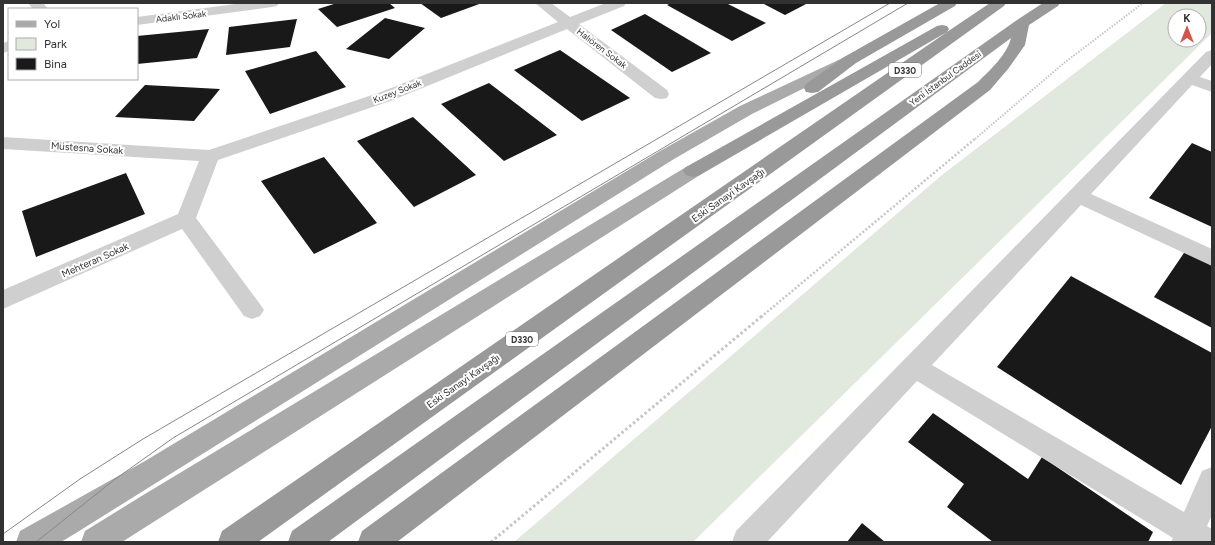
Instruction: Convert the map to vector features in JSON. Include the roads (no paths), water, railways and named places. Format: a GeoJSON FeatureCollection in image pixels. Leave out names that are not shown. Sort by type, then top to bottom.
{"type":"FeatureCollection","features":[{"type":"Feature","properties":{"kind":"highway"},"geometry":{"type":"LineString","coordinates":[[693,171],[748,124],[814,87],[850,60],[950,3]]}},
{"type":"Feature","properties":{"kind":"highway"},"geometry":{"type":"LineString","coordinates":[[693,171],[935,32],[999,3]]}},
{"type":"Feature","properties":{"kind":"highway","name":"Eski Sanayi Kavşağı"},"geometry":{"type":"LineString","coordinates":[[233,542],[811,137],[999,3]]}},
{"type":"Feature","properties":{"kind":"highway","name":"Yeni İstanbul Caddesi"},"geometry":{"type":"LineString","coordinates":[[303,542],[838,154],[1022,23],[1053,3]]}},
{"type":"Feature","properties":{"kind":"highway"},"geometry":{"type":"LineString","coordinates":[[373,542],[984,86],[1002,66],[1016,45],[1022,23]]}},
{"type":"Feature","properties":{"kind":"main road"},"geometry":{"type":"LineString","coordinates":[[31,542],[155,470],[692,140],[758,104],[850,60]]}},
{"type":"Feature","properties":{"kind":"main road"},"geometry":{"type":"LineString","coordinates":[[96,542],[693,171]]}},
{"type":"Feature","properties":{"kind":"street"},"geometry":{"type":"LineString","coordinates":[[143,20],[165,3]]}},
{"type":"Feature","properties":{"kind":"street","name":"Adaklı Sokak"},"geometry":{"type":"LineString","coordinates":[[143,20],[272,3]]}},
{"type":"Feature","properties":{"kind":"street","name":"Halıören Sokak"},"geometry":{"type":"LineString","coordinates":[[542,3],[661,94]]}},
{"type":"Feature","properties":{"kind":"street","name":"Kuzey Sokak"},"geometry":{"type":"LineString","coordinates":[[170,154],[210,156],[387,96],[618,3]]}},
{"type":"Feature","properties":{"kind":"street"},"geometry":{"type":"LineString","coordinates":[[747,542],[1212,55]]}},
{"type":"Feature","properties":{"kind":"street"},"geometry":{"type":"LineString","coordinates":[[1190,78],[1212,87]]}},
{"type":"Feature","properties":{"kind":"street","name":"Müstesna Sokak"},"geometry":{"type":"LineString","coordinates":[[3,143],[170,154]]}},
{"type":"Feature","properties":{"kind":"street"},"geometry":{"type":"LineString","coordinates":[[210,156],[186,219],[252,310]]}},
{"type":"Feature","properties":{"kind":"street"},"geometry":{"type":"LineString","coordinates":[[1078,196],[1212,258]]}},
{"type":"Feature","properties":{"kind":"street","name":"Mehteran Sokak"},"geometry":{"type":"LineString","coordinates":[[3,300],[186,219]]}},
{"type":"Feature","properties":{"kind":"street"},"geometry":{"type":"LineString","coordinates":[[915,367],[1194,539],[1212,480]]}},
{"type":"Feature","properties":{"kind":"tram line"},"geometry":{"type":"LineString","coordinates":[[3,534],[80,479],[143,439],[890,3]]}},
{"type":"Feature","properties":{"kind":"tram line"},"geometry":{"type":"LineString","coordinates":[[36,542],[114,480],[173,438],[908,3]]}}]}
